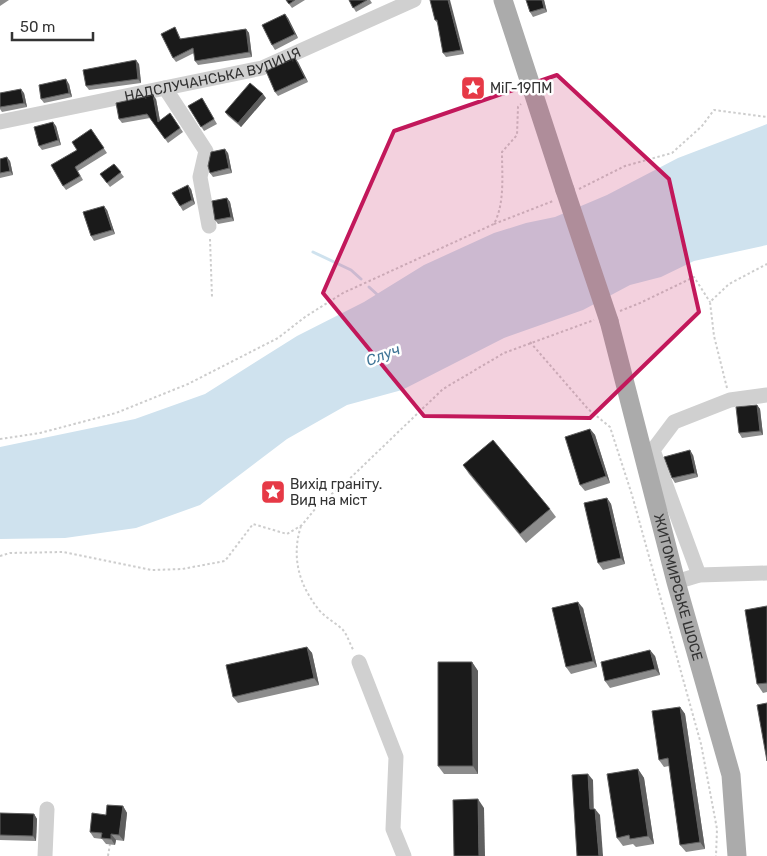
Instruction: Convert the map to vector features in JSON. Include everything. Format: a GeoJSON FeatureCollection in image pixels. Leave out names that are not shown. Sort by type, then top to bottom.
{"type":"FeatureCollection","features":[{"type":"Feature","properties":{"kind":"main road","name":"ЖИТОМИРСЬКЕ ШОСЕ"},"geometry":{"type":"LineString","coordinates":[[503,0],[606,318],[676,582],[731,775],[737,856]]}},
{"type":"Feature","properties":{"kind":"street","name":"НАДСЛУЧАНСЬКА ВУЛИЦЯ"},"geometry":{"type":"LineString","coordinates":[[0,122],[262,68],[414,0]]}},
{"type":"Feature","properties":{"kind":"street"},"geometry":{"type":"LineString","coordinates":[[165,88],[206,151],[200,177],[210,226]]}},
{"type":"Feature","properties":{"kind":"street"},"geometry":{"type":"LineString","coordinates":[[699,575],[653,450],[674,422],[730,400],[767,395]]}},
{"type":"Feature","properties":{"kind":"street"},"geometry":{"type":"LineString","coordinates":[[676,582],[699,575],[767,572]]}},
{"type":"Feature","properties":{"kind":"street"},"geometry":{"type":"LineString","coordinates":[[359,662],[396,757],[393,829],[404,856]]}},
{"type":"Feature","properties":{"kind":"street"},"geometry":{"type":"LineString","coordinates":[[46,856],[47,809]]}},
{"type":"Feature","properties":{"kind":"path"},"geometry":{"type":"LineString","coordinates":[[494,224],[502,188],[502,152],[517,134],[518,106],[522,102]]}},
{"type":"Feature","properties":{"kind":"path"},"geometry":{"type":"LineString","coordinates":[[0,439],[40,433],[116,413],[188,384],[270,342],[343,293],[625,166],[672,153],[702,126],[714,110],[767,117]]}},
{"type":"Feature","properties":{"kind":"path"},"geometry":{"type":"LineString","coordinates":[[210,226],[212,297]]}},
{"type":"Feature","properties":{"kind":"path"},"geometry":{"type":"LineString","coordinates":[[710,302],[728,284],[767,264]]}},
{"type":"Feature","properties":{"kind":"path"},"geometry":{"type":"LineString","coordinates":[[359,662],[344,631],[320,612],[304,588],[296,562],[297,539],[302,525],[320,503],[342,486],[443,389],[504,353],[530,342],[606,318],[694,277],[710,302],[714,336],[730,400]]}},
{"type":"Feature","properties":{"kind":"path"},"geometry":{"type":"LineString","coordinates":[[530,342],[588,409],[610,426],[701,744],[717,828],[716,856]]}},
{"type":"Feature","properties":{"kind":"path"},"geometry":{"type":"LineString","coordinates":[[0,556],[10,553],[63,552],[152,570],[182,569],[225,561],[253,524],[287,534],[302,525]]}},
{"type":"Feature","properties":{"kind":"path"},"geometry":{"type":"LineString","coordinates":[[108,856],[110,844]]}},
{"type":"Feature","properties":{"kind":"highlighted area"},"geometry":{"type":"Polygon","coordinates":[[[557,75],[669,179],[699,312],[590,418],[424,416],[323,293],[394,131],[557,75]]]}},
{"type":"Feature","properties":{"kind":"water","name":"Случ"},"geometry":{"type":"Polygon","coordinates":[[[767,124],[767,245],[694,261],[661,277],[630,285],[583,310],[504,338],[402,390],[347,405],[287,439],[200,505],[136,528],[65,538],[0,539],[0,447],[135,419],[205,394],[297,336],[364,302],[424,265],[494,233],[526,223],[555,217],[607,195],[678,158],[767,124]]]}},
{"type":"Feature","properties":{"kind":"building"},"geometry":{"type":"Polygon","coordinates":[[[286,0],[295,0],[289,4],[286,0]]]}},
{"type":"Feature","properties":{"kind":"building"},"geometry":{"type":"Polygon","coordinates":[[[349,0],[367,0],[353,8],[349,0]]]}},
{"type":"Feature","properties":{"kind":"building"},"geometry":{"type":"Polygon","coordinates":[[[430,0],[448,0],[461,50],[443,53],[437,20],[435,20],[430,0]]]}},
{"type":"Feature","properties":{"kind":"building"},"geometry":{"type":"Polygon","coordinates":[[[526,0],[542,0],[544,8],[530,12],[526,0]]]}},
{"type":"Feature","properties":{"kind":"building"},"geometry":{"type":"Polygon","coordinates":[[[285,14],[295,34],[272,45],[262,25],[285,14]]]}},
{"type":"Feature","properties":{"kind":"building"},"geometry":{"type":"Polygon","coordinates":[[[175,27],[180,39],[246,29],[249,52],[195,61],[193,48],[173,58],[161,34],[175,27]]]}},
{"type":"Feature","properties":{"kind":"building"},"geometry":{"type":"Polygon","coordinates":[[[295,58],[305,78],[275,92],[266,71],[295,58]]]}},
{"type":"Feature","properties":{"kind":"building"},"geometry":{"type":"Polygon","coordinates":[[[136,60],[138,79],[86,86],[83,70],[136,60]]]}},
{"type":"Feature","properties":{"kind":"building"},"geometry":{"type":"Polygon","coordinates":[[[66,79],[69,93],[41,99],[39,85],[66,79]]]}},
{"type":"Feature","properties":{"kind":"building"},"geometry":{"type":"Polygon","coordinates":[[[250,83],[263,94],[238,123],[225,112],[250,83]]]}},
{"type":"Feature","properties":{"kind":"building"},"geometry":{"type":"Polygon","coordinates":[[[21,89],[24,103],[0,107],[0,93],[21,89]]]}},
{"type":"Feature","properties":{"kind":"building"},"geometry":{"type":"Polygon","coordinates":[[[153,95],[158,122],[170,113],[180,128],[165,139],[147,114],[119,119],[116,103],[153,95]]]}},
{"type":"Feature","properties":{"kind":"building"},"geometry":{"type":"Polygon","coordinates":[[[202,98],[214,119],[201,127],[188,106],[202,98]]]}},
{"type":"Feature","properties":{"kind":"building"},"geometry":{"type":"Polygon","coordinates":[[[53,122],[58,140],[39,146],[34,127],[53,122]]]}},
{"type":"Feature","properties":{"kind":"building"},"geometry":{"type":"Polygon","coordinates":[[[91,129],[104,148],[75,167],[80,176],[63,186],[51,165],[77,150],[72,142],[91,129]]]}},
{"type":"Feature","properties":{"kind":"building"},"geometry":{"type":"Polygon","coordinates":[[[225,149],[229,168],[210,173],[208,166],[211,152],[225,149]]]}},
{"type":"Feature","properties":{"kind":"building"},"geometry":{"type":"Polygon","coordinates":[[[7,157],[10,171],[0,173],[0,159],[7,157]]]}},
{"type":"Feature","properties":{"kind":"building"},"geometry":{"type":"Polygon","coordinates":[[[114,164],[121,172],[107,183],[100,174],[114,164]]]}},
{"type":"Feature","properties":{"kind":"building"},"geometry":{"type":"Polygon","coordinates":[[[188,185],[192,200],[180,206],[172,193],[188,185]]]}},
{"type":"Feature","properties":{"kind":"building"},"geometry":{"type":"Polygon","coordinates":[[[227,198],[231,217],[215,220],[212,201],[227,198]]]}},
{"type":"Feature","properties":{"kind":"building"},"geometry":{"type":"Polygon","coordinates":[[[104,206],[112,230],[91,236],[83,212],[104,206]]]}},
{"type":"Feature","properties":{"kind":"building"},"geometry":{"type":"Polygon","coordinates":[[[757,405],[760,431],[739,433],[736,407],[757,405]]]}},
{"type":"Feature","properties":{"kind":"building"},"geometry":{"type":"Polygon","coordinates":[[[590,429],[606,476],[580,485],[565,437],[590,429]]]}},
{"type":"Feature","properties":{"kind":"building"},"geometry":{"type":"Polygon","coordinates":[[[493,440],[550,509],[520,534],[463,465],[493,440]]]}},
{"type":"Feature","properties":{"kind":"building"},"geometry":{"type":"Polygon","coordinates":[[[690,450],[695,473],[672,478],[664,457],[690,450]]]}},
{"type":"Feature","properties":{"kind":"building"},"geometry":{"type":"Polygon","coordinates":[[[607,498],[621,558],[598,563],[584,503],[607,498]]]}},
{"type":"Feature","properties":{"kind":"building"},"geometry":{"type":"Polygon","coordinates":[[[578,602],[593,661],[566,667],[552,608],[578,602]]]}},
{"type":"Feature","properties":{"kind":"building"},"geometry":{"type":"Polygon","coordinates":[[[767,606],[767,683],[757,684],[745,610],[767,606]]]}},
{"type":"Feature","properties":{"kind":"building"},"geometry":{"type":"Polygon","coordinates":[[[307,647],[314,678],[233,697],[226,665],[307,647]]]}},
{"type":"Feature","properties":{"kind":"building"},"geometry":{"type":"Polygon","coordinates":[[[650,650],[655,669],[605,681],[601,662],[650,650]]]}},
{"type":"Feature","properties":{"kind":"building"},"geometry":{"type":"Polygon","coordinates":[[[438,662],[472,662],[473,766],[438,766],[438,662]]]}},
{"type":"Feature","properties":{"kind":"building"},"geometry":{"type":"Polygon","coordinates":[[[767,703],[767,761],[757,705],[767,703]]]}},
{"type":"Feature","properties":{"kind":"building"},"geometry":{"type":"Polygon","coordinates":[[[680,707],[700,842],[680,845],[668,758],[659,760],[652,711],[680,707]]]}},
{"type":"Feature","properties":{"kind":"building"},"geometry":{"type":"Polygon","coordinates":[[[638,769],[648,836],[630,839],[629,835],[617,838],[607,774],[638,769]]]}},
{"type":"Feature","properties":{"kind":"building"},"geometry":{"type":"Polygon","coordinates":[[[588,774],[590,809],[595,809],[599,856],[577,856],[572,775],[588,774]]]}},
{"type":"Feature","properties":{"kind":"building"},"geometry":{"type":"Polygon","coordinates":[[[478,799],[479,856],[454,856],[453,800],[478,799]]]}},
{"type":"Feature","properties":{"kind":"building"},"geometry":{"type":"Polygon","coordinates":[[[107,805],[123,806],[119,835],[111,834],[111,839],[101,838],[102,833],[90,832],[92,813],[106,815],[107,805]]]}},
{"type":"Feature","properties":{"kind":"building"},"geometry":{"type":"Polygon","coordinates":[[[0,813],[34,814],[33,836],[0,835],[0,813]]]}},
{"type":"Feature","properties":{"kind":"waterway"},"geometry":{"type":"LineString","coordinates":[[313,252],[351,270],[361,279]]}},
{"type":"Feature","properties":{"kind":"waterway"},"geometry":{"type":"LineString","coordinates":[[369,287],[380,297]]}},
{"type":"Feature","properties":{"kind":"place","name":"МіГ-19ПМ"},"geometry":{"type":"Point","coordinates":[473,88]}},
{"type":"Feature","properties":{"kind":"place","name":"Вихід граніту. Вид на міст"},"geometry":{"type":"Point","coordinates":[273,492]}}]}
